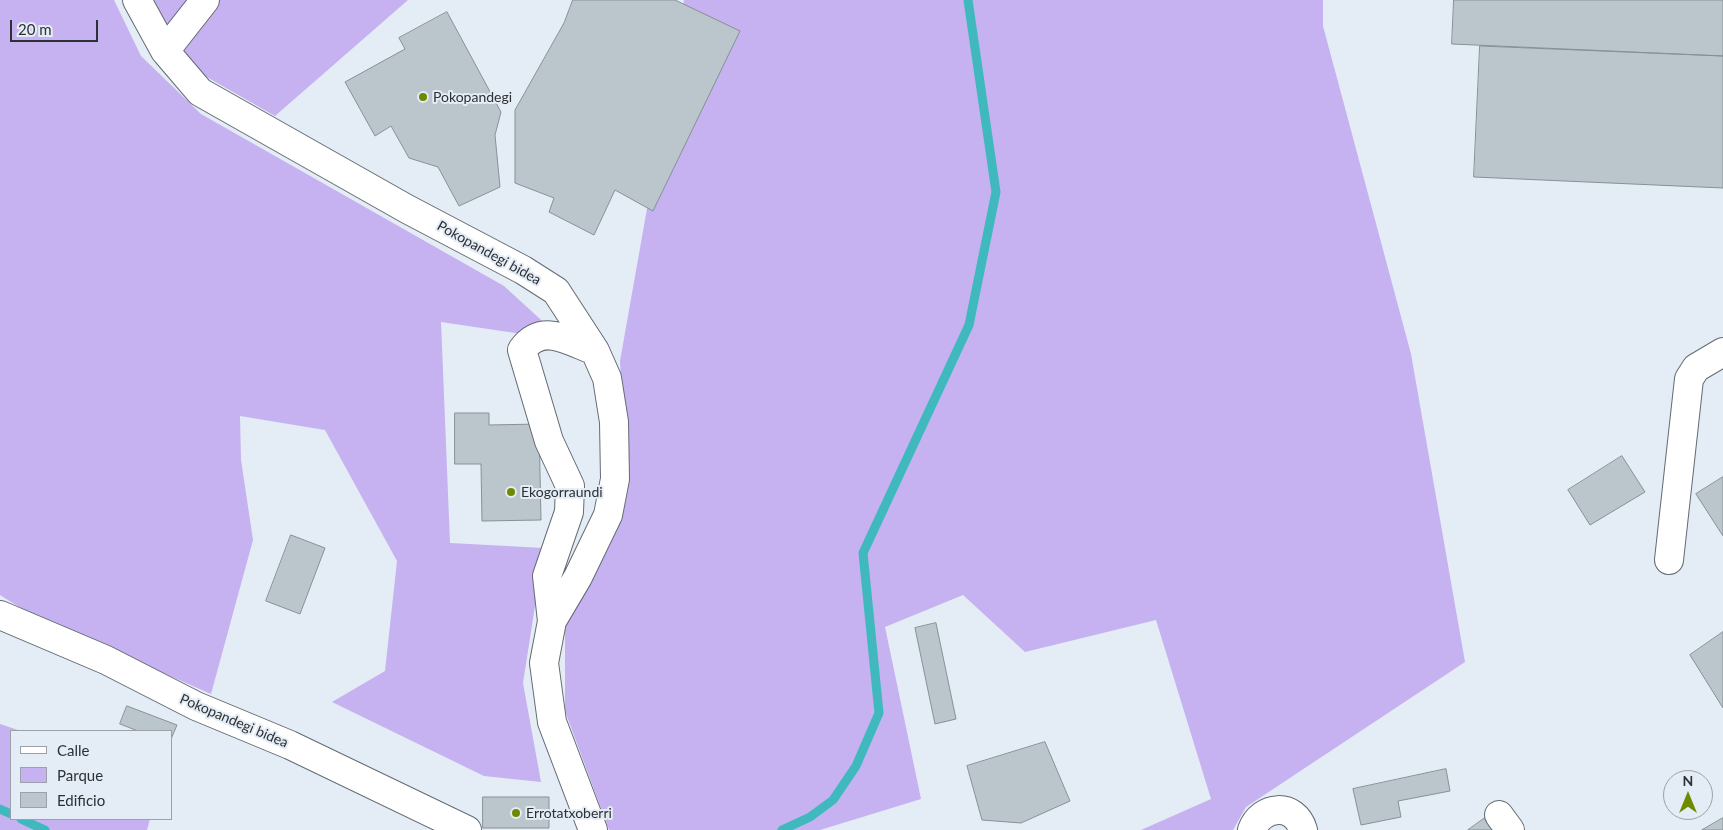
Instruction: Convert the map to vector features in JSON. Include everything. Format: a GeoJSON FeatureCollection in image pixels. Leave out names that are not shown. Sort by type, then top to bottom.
{"type":"FeatureCollection","features":[{"type":"Feature","properties":{"kind":"street","name":"Pokopandegi bidea"},"geometry":{"type":"LineString","coordinates":[[137,0],[165,51],[200,92],[407,209],[523,270],[556,291],[595,351],[607,378],[614,422],[615,480],[608,515],[578,577],[552,621],[544,663],[552,722],[593,830]]}},
{"type":"Feature","properties":{"kind":"street"},"geometry":{"type":"LineString","coordinates":[[165,51],[205,0]]}},
{"type":"Feature","properties":{"kind":"street"},"geometry":{"type":"LineString","coordinates":[[552,621],[547,576],[569,512],[570,486],[549,441],[522,350],[530,339],[548,333],[595,351]]}},
{"type":"Feature","properties":{"kind":"street"},"geometry":{"type":"LineString","coordinates":[[1668,560],[1689,379],[1696,368],[1723,352]]}},
{"type":"Feature","properties":{"kind":"street","name":"Pokopandegi bidea"},"geometry":{"type":"LineString","coordinates":[[0,615],[106,660],[196,706],[290,745],[467,830]]}},
{"type":"Feature","properties":{"kind":"street"},"geometry":{"type":"LineString","coordinates":[[1252,830],[1255,821],[1264,812],[1282,809],[1296,817],[1303,830]]}},
{"type":"Feature","properties":{"kind":"green space"},"geometry":{"type":"Polygon","coordinates":[[[0,0],[114,0],[141,56],[201,114],[504,286],[563,340],[441,322],[450,543],[544,548],[523,683],[541,782],[484,776],[332,702],[385,671],[397,561],[325,430],[240,416],[241,460],[253,540],[211,694],[32,615],[0,595],[0,0]]]}},
{"type":"Feature","properties":{"kind":"green space"},"geometry":{"type":"Polygon","coordinates":[[[149,0],[408,0],[275,116],[191,68],[149,0]]]}},
{"type":"Feature","properties":{"kind":"green space"},"geometry":{"type":"Polygon","coordinates":[[[684,0],[1323,0],[1323,26],[1411,354],[1465,662],[1246,807],[1233,830],[1141,830],[1211,799],[1156,620],[1025,652],[963,595],[885,627],[921,799],[820,830],[609,830],[565,711],[565,627],[627,492],[620,361],[684,0]]]}},
{"type":"Feature","properties":{"kind":"green space"},"geometry":{"type":"Polygon","coordinates":[[[0,724],[18,730],[10,730],[10,820],[150,820],[147,830],[0,830],[0,724]]]}},
{"type":"Feature","properties":{"kind":"building"},"geometry":{"type":"Polygon","coordinates":[[[573,0],[675,0],[740,31],[653,211],[615,190],[594,235],[549,212],[554,198],[515,183],[515,110],[564,23],[573,0]]]}},
{"type":"Feature","properties":{"kind":"building"},"geometry":{"type":"Polygon","coordinates":[[[1454,0],[1723,0],[1723,56],[1452,44],[1454,0]]]}},
{"type":"Feature","properties":{"kind":"building","name":"Pokopandegi"},"geometry":{"type":"Polygon","coordinates":[[[447,12],[501,112],[495,135],[500,187],[459,206],[438,167],[409,158],[391,126],[375,136],[345,82],[405,49],[399,38],[447,12]]]}},
{"type":"Feature","properties":{"kind":"building"},"geometry":{"type":"Polygon","coordinates":[[[1480,46],[1723,56],[1723,188],[1474,177],[1480,46]]]}},
{"type":"Feature","properties":{"kind":"building","name":"Ekogorraundi"},"geometry":{"type":"Polygon","coordinates":[[[455,413],[489,413],[489,425],[539,424],[541,520],[482,521],[481,464],[455,464],[455,413]]]}},
{"type":"Feature","properties":{"kind":"building"},"geometry":{"type":"Polygon","coordinates":[[[1622,456],[1645,492],[1590,525],[1568,490],[1622,456]]]}},
{"type":"Feature","properties":{"kind":"building"},"geometry":{"type":"Polygon","coordinates":[[[1723,477],[1723,536],[1696,494],[1723,477]]]}},
{"type":"Feature","properties":{"kind":"building"},"geometry":{"type":"Polygon","coordinates":[[[291,535],[325,548],[300,614],[266,601],[291,535]]]}},
{"type":"Feature","properties":{"kind":"building"},"geometry":{"type":"Polygon","coordinates":[[[936,623],[956,719],[935,724],[915,628],[936,623]]]}},
{"type":"Feature","properties":{"kind":"building"},"geometry":{"type":"Polygon","coordinates":[[[1723,632],[1723,708],[1690,655],[1723,632]]]}},
{"type":"Feature","properties":{"kind":"building"},"geometry":{"type":"Polygon","coordinates":[[[127,706],[177,725],[172,737],[172,730],[135,730],[120,724],[127,706]]]}},
{"type":"Feature","properties":{"kind":"building"},"geometry":{"type":"Polygon","coordinates":[[[1045,742],[1070,801],[1021,823],[982,820],[967,766],[1045,742]]]}},
{"type":"Feature","properties":{"kind":"building"},"geometry":{"type":"Polygon","coordinates":[[[1446,769],[1450,791],[1398,801],[1401,817],[1361,825],[1353,789],[1446,769]]]}},
{"type":"Feature","properties":{"kind":"building","name":"Errotatxoberri"},"geometry":{"type":"Polygon","coordinates":[[[483,797],[549,797],[549,828],[483,828],[483,797]]]}},
{"type":"Feature","properties":{"kind":"building"},"geometry":{"type":"Polygon","coordinates":[[[1489,815],[1500,830],[1468,830],[1489,815]]]}},
{"type":"Feature","properties":{"kind":"building"},"geometry":{"type":"Polygon","coordinates":[[[1723,818],[1723,830],[1702,830],[1723,818]]]}},
{"type":"Feature","properties":{"kind":"waterway"},"geometry":{"type":"LineString","coordinates":[[782,830],[810,817],[833,800],[856,766],[879,713],[863,553],[969,325],[996,192],[968,0]]}},
{"type":"Feature","properties":{"kind":"waterway"},"geometry":{"type":"LineString","coordinates":[[0,809],[10,814]]}},
{"type":"Feature","properties":{"kind":"waterway"},"geometry":{"type":"LineString","coordinates":[[23,820],[45,830]]}},
{"type":"Feature","properties":{"kind":"place","name":"Pokopandegi"},"geometry":{"type":"Point","coordinates":[423,97]}},
{"type":"Feature","properties":{"kind":"place","name":"Ekogorraundi"},"geometry":{"type":"Point","coordinates":[511,492]}},
{"type":"Feature","properties":{"kind":"place","name":"Errotatxoberri"},"geometry":{"type":"Point","coordinates":[516,813]}}]}
